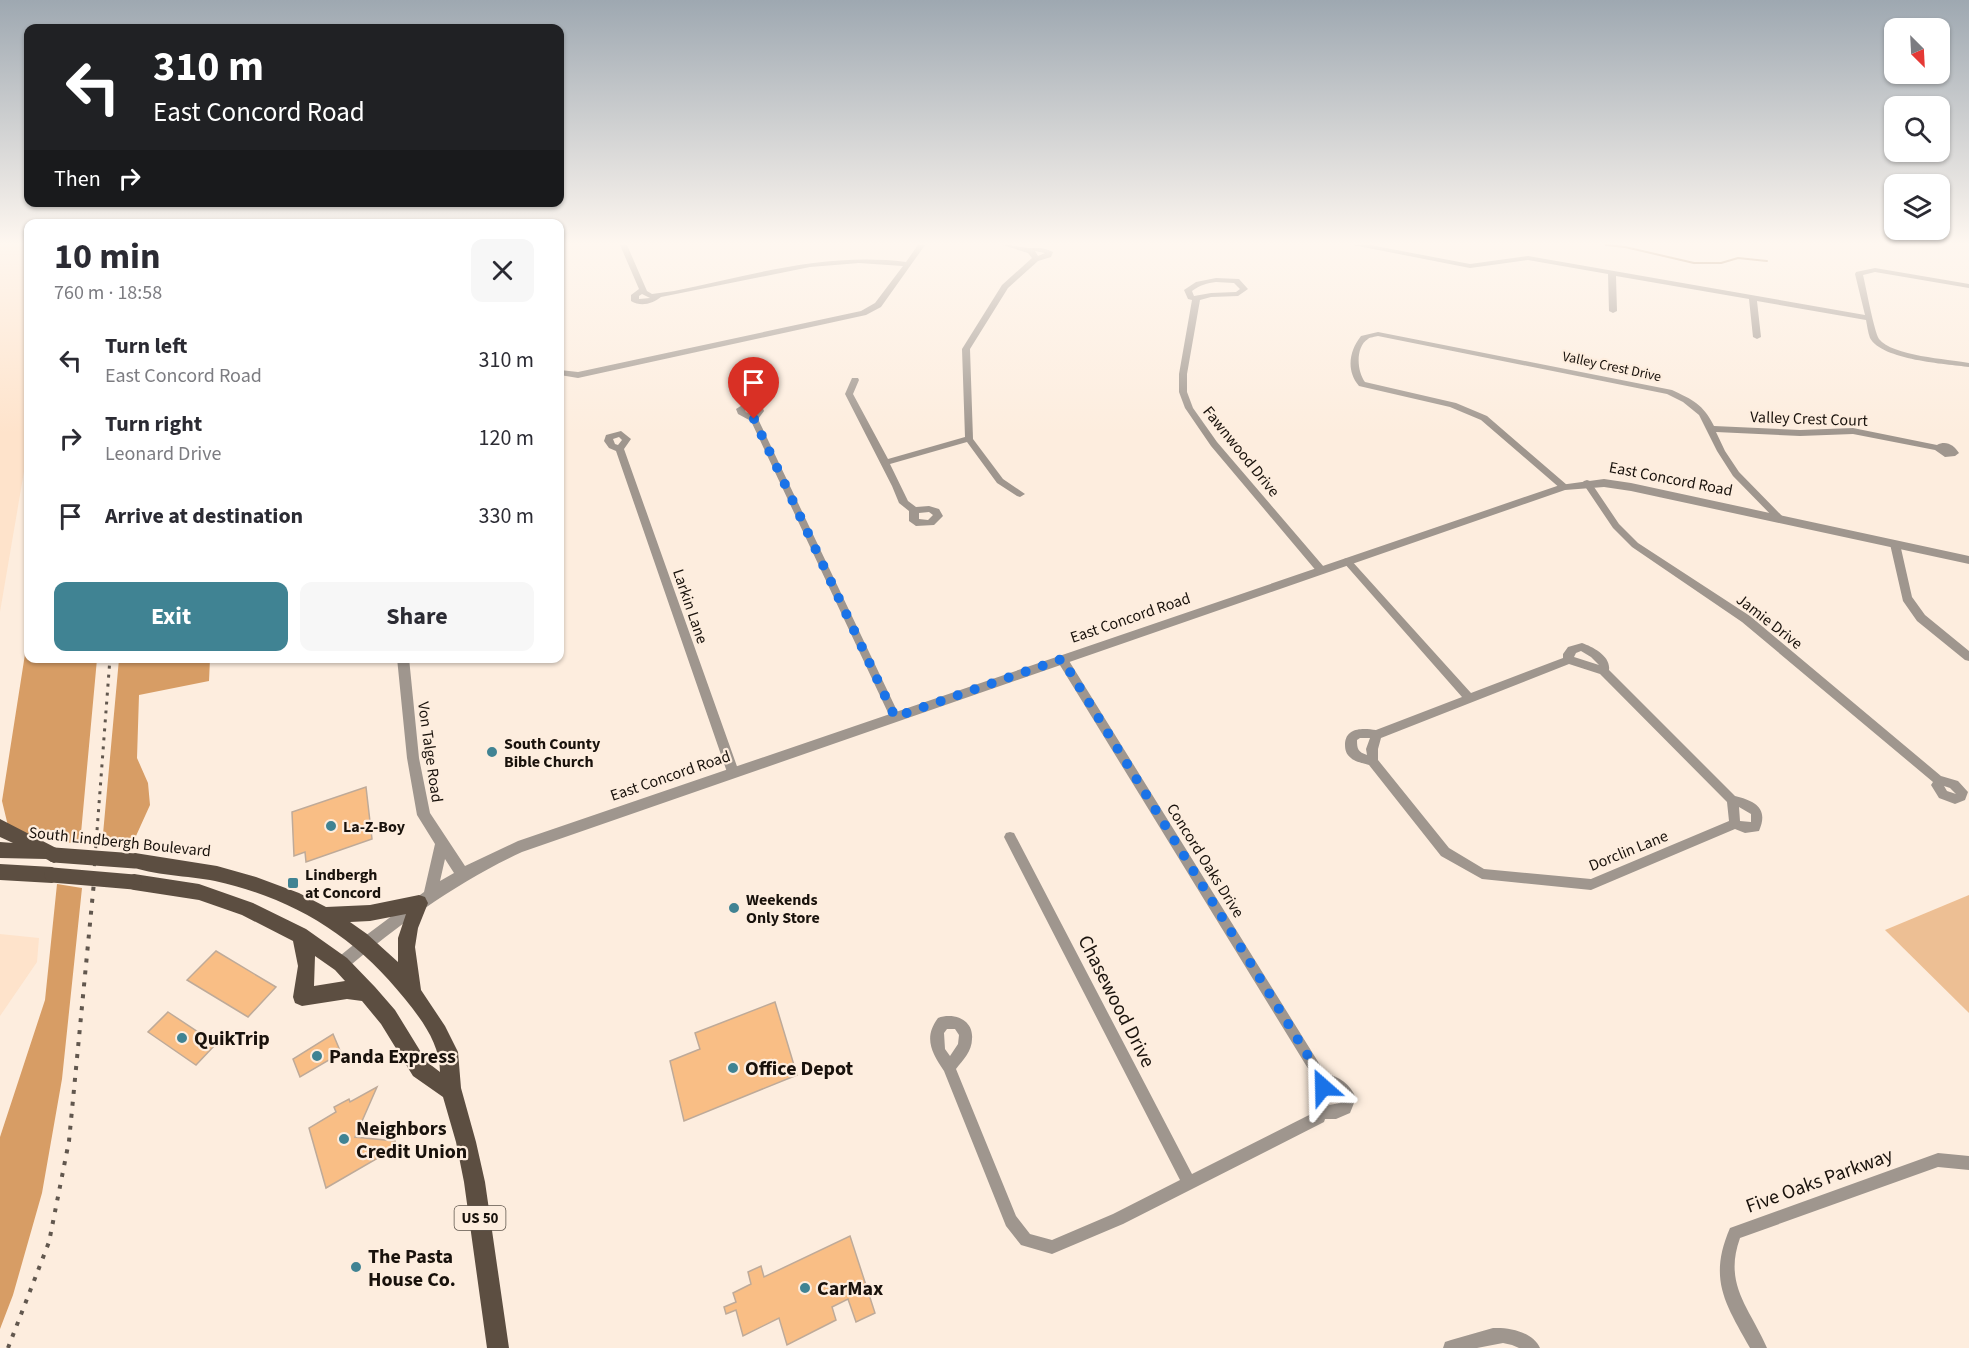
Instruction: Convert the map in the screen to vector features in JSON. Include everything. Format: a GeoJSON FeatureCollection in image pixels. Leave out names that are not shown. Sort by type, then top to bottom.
{"type":"FeatureCollection","features":[{"type":"Feature","properties":{"kind":"main road"},"geometry":{"type":"LineString","coordinates":[[0,826],[4,831],[54,855]]}},
{"type":"Feature","properties":{"kind":"main road","name":"South Lindbergh Boulevard"},"geometry":{"type":"LineString","coordinates":[[0,850],[135,861],[200,869],[236,877],[270,888],[326,915],[381,957],[412,992],[433,1023],[448,1053],[451,1091],[470,1158],[498,1348]]}},
{"type":"Feature","properties":{"kind":"main road"},"geometry":{"type":"LineString","coordinates":[[0,872],[134,882],[199,892],[247,909],[300,935],[341,964],[388,1017],[420,1069],[451,1091]]}},
{"type":"Feature","properties":{"kind":"main road"},"geometry":{"type":"LineString","coordinates":[[326,915],[370,913],[424,899]]}},
{"type":"Feature","properties":{"kind":"main road"},"geometry":{"type":"LineString","coordinates":[[412,992],[404,945],[406,931],[424,899]]}},
{"type":"Feature","properties":{"kind":"main road"},"geometry":{"type":"LineString","coordinates":[[300,935],[308,955],[308,974],[302,997],[347,990],[368,993]]}},
{"type":"Feature","properties":{"kind":"street"},"geometry":{"type":"LineString","coordinates":[[564,380],[570,376],[863,313],[873,308]]}},
{"type":"Feature","properties":{"kind":"street"},"geometry":{"type":"LineString","coordinates":[[992,308],[966,349],[969,439],[1000,481],[1020,494]]}},
{"type":"Feature","properties":{"kind":"street","name":"Fawnwood Drive"},"geometry":{"type":"LineString","coordinates":[[1194,308],[1183,374],[1183,392],[1189,408],[1208,437],[1321,570]]}},
{"type":"Feature","properties":{"kind":"street"},"geometry":{"type":"LineString","coordinates":[[1754,308],[1757,338]]}},
{"type":"Feature","properties":{"kind":"street"},"geometry":{"type":"LineString","coordinates":[[1810,308],[1869,318]]}},
{"type":"Feature","properties":{"kind":"street"},"geometry":{"type":"LineString","coordinates":[[1867,308],[1874,338],[1884,347],[1895,353],[1969,365]]}},
{"type":"Feature","properties":{"kind":"street","name":"Valley Crest Drive"},"geometry":{"type":"LineString","coordinates":[[1564,487],[1484,418],[1453,405],[1370,387],[1356,379],[1354,372],[1359,345],[1364,338],[1378,334],[1670,392],[1686,400],[1703,413],[1721,451],[1736,474],[1781,520]]}},
{"type":"Feature","properties":{"kind":"street"},"geometry":{"type":"LineString","coordinates":[[564,374],[570,376]]}},
{"type":"Feature","properties":{"kind":"street"},"geometry":{"type":"LineString","coordinates":[[855,380],[849,394],[904,503],[914,510]]}},
{"type":"Feature","properties":{"kind":"street"},"geometry":{"type":"LineString","coordinates":[[754,419],[895,717]]}},
{"type":"Feature","properties":{"kind":"street","name":"Valley Crest Court"},"geometry":{"type":"LineString","coordinates":[[1712,429],[1800,433],[1853,431],[1939,448]]}},
{"type":"Feature","properties":{"kind":"street"},"geometry":{"type":"LineString","coordinates":[[885,463],[969,439]]}},
{"type":"Feature","properties":{"kind":"street","name":"Larkin Lane"},"geometry":{"type":"LineString","coordinates":[[620,449],[733,772]]}},
{"type":"Feature","properties":{"kind":"street","name":"East Concord Road"},"geometry":{"type":"LineString","coordinates":[[341,964],[424,899],[462,873],[518,847],[1564,487],[1587,483],[1631,487],[1969,560]]}},
{"type":"Feature","properties":{"kind":"street","name":"Jamie Drive"},"geometry":{"type":"LineString","coordinates":[[1587,483],[1616,526],[1635,545],[1746,619],[1939,781]]}},
{"type":"Feature","properties":{"kind":"street"},"geometry":{"type":"LineString","coordinates":[[1895,544],[1907,598],[1921,618],[1969,657]]}},
{"type":"Feature","properties":{"kind":"street"},"geometry":{"type":"LineString","coordinates":[[1347,561],[1469,698]]}},
{"type":"Feature","properties":{"kind":"street","name":"Concord Oaks Drive"},"geometry":{"type":"LineString","coordinates":[[1062,659],[1320,1079],[1325,1094],[1320,1112]]}},
{"type":"Feature","properties":{"kind":"street","name":"Dorclin Lane"},"geometry":{"type":"LineString","coordinates":[[1569,660],[1604,671],[1732,800],[1747,803],[1756,810],[1758,821],[1755,827],[1745,828],[1735,824],[1591,885],[1482,874],[1445,852],[1373,761],[1356,756],[1350,744],[1350,738],[1356,734],[1376,735],[1569,660]]}},
{"type":"Feature","properties":{"kind":"street","name":"Von Talge Road"},"geometry":{"type":"LineString","coordinates":[[404,663],[413,758],[421,805],[428,825],[462,873]]}},
{"type":"Feature","properties":{"kind":"street"},"geometry":{"type":"LineString","coordinates":[[1373,761],[1372,749],[1376,735]]}},
{"type":"Feature","properties":{"kind":"street"},"geometry":{"type":"LineString","coordinates":[[1732,800],[1735,824]]}},
{"type":"Feature","properties":{"kind":"street","name":"Chasewood Drive"},"geometry":{"type":"LineString","coordinates":[[1010,837],[1189,1183]]}},
{"type":"Feature","properties":{"kind":"street"},"geometry":{"type":"LineString","coordinates":[[424,899],[442,844]]}},
{"type":"Feature","properties":{"kind":"street"},"geometry":{"type":"LineString","coordinates":[[949,1067],[1011,1221],[1026,1240],[1052,1247],[1118,1219],[1319,1117],[1320,1112],[1336,1112],[1345,1108],[1350,1098],[1343,1088],[1330,1080],[1320,1079]]}},
{"type":"Feature","properties":{"kind":"street","name":"Five Oaks Parkway"},"geometry":{"type":"LineString","coordinates":[[1759,1348],[1731,1294],[1725,1266],[1728,1248],[1735,1233],[1938,1160],[1969,1163]]}},
{"type":"Feature","properties":{"kind":"street"},"geometry":{"type":"LineString","coordinates":[[1451,1348],[1505,1333],[1523,1340],[1532,1348]]}},
{"type":"Feature","properties":{"kind":"shaded area"},"geometry":{"type":"Polygon","coordinates":[[[0,308],[24,308],[24,471],[0,612],[0,308]]]}},
{"type":"Feature","properties":{"kind":"shaded area"},"geometry":{"type":"Polygon","coordinates":[[[24,661],[24,663],[97,663],[80,844],[28,837],[8,826],[2,801],[24,661]]]}},
{"type":"Feature","properties":{"kind":"shaded area"},"geometry":{"type":"Polygon","coordinates":[[[119,663],[210,663],[209,681],[139,695],[137,758],[148,783],[150,805],[131,847],[102,845],[119,663]]]}},
{"type":"Feature","properties":{"kind":"shaded area"},"geometry":{"type":"Polygon","coordinates":[[[57,884],[82,888],[62,1079],[42,1193],[13,1295],[0,1329],[0,1137],[45,1000],[57,884]]]}},
{"type":"Feature","properties":{"kind":"shaded area"},"geometry":{"type":"Polygon","coordinates":[[[1969,895],[1969,1013],[1885,930],[1969,895]]]}},
{"type":"Feature","properties":{"kind":"shaded area"},"geometry":{"type":"Polygon","coordinates":[[[0,934],[39,938],[37,962],[0,1016],[0,934]]]}},
{"type":"Feature","properties":{"kind":"building","name":"La-Z-Boy"},"geometry":{"type":"Polygon","coordinates":[[[366,787],[372,839],[306,862],[305,852],[294,856],[292,812],[366,787]]]}},
{"type":"Feature","properties":{"kind":"building","name":"QuikTrip"},"geometry":{"type":"Polygon","coordinates":[[[216,951],[276,987],[248,1017],[187,980],[216,951]]]}},
{"type":"Feature","properties":{"kind":"building","name":"Office Depot"},"geometry":{"type":"Polygon","coordinates":[[[775,1002],[797,1075],[684,1121],[670,1061],[700,1049],[695,1033],[775,1002]]]}},
{"type":"Feature","properties":{"kind":"building","name":"QuikTrip"},"geometry":{"type":"Polygon","coordinates":[[[168,1012],[216,1044],[196,1065],[148,1032],[168,1012]]]}},
{"type":"Feature","properties":{"kind":"building","name":"Panda Express"},"geometry":{"type":"Polygon","coordinates":[[[333,1034],[341,1053],[300,1077],[293,1059],[333,1034]]]}},
{"type":"Feature","properties":{"kind":"building","name":"Neighbors Credit Union"},"geometry":{"type":"Polygon","coordinates":[[[377,1087],[355,1137],[395,1141],[397,1147],[326,1188],[309,1128],[336,1112],[334,1107],[349,1099],[350,1102],[377,1087]]]}},
{"type":"Feature","properties":{"kind":"building","name":"CarMax"},"geometry":{"type":"Polygon","coordinates":[[[850,1236],[875,1313],[856,1322],[848,1299],[832,1307],[836,1320],[787,1345],[779,1318],[743,1336],[736,1310],[726,1314],[724,1307],[736,1302],[733,1293],[751,1284],[748,1272],[761,1266],[764,1277],[850,1236]]]}},
{"type":"Feature","properties":{"kind":"railway"},"geometry":{"type":"LineString","coordinates":[[93,884],[110,663]]}},
{"type":"Feature","properties":{"kind":"railway"},"geometry":{"type":"LineString","coordinates":[[8,1348],[49,1242],[69,1141],[94,882]]}},
{"type":"Feature","properties":{"kind":"place","name":"South County Bible Church"},"geometry":{"type":"Point","coordinates":[492,752]}},
{"type":"Feature","properties":{"kind":"place","name":"La-Z-Boy"},"geometry":{"type":"Point","coordinates":[331,826]}},
{"type":"Feature","properties":{"kind":"place","name":"Lindbergh at Concord"},"geometry":{"type":"Point","coordinates":[293,883]}},
{"type":"Feature","properties":{"kind":"place","name":"Weekends Only Store"},"geometry":{"type":"Point","coordinates":[734,908]}},
{"type":"Feature","properties":{"kind":"place","name":"QuikTrip"},"geometry":{"type":"Point","coordinates":[182,1038]}},
{"type":"Feature","properties":{"kind":"place","name":"Panda Express"},"geometry":{"type":"Point","coordinates":[317,1056]}},
{"type":"Feature","properties":{"kind":"place","name":"Office Depot"},"geometry":{"type":"Point","coordinates":[733,1068]}},
{"type":"Feature","properties":{"kind":"place","name":"Neighbors Credit Union"},"geometry":{"type":"Point","coordinates":[344,1139]}},
{"type":"Feature","properties":{"kind":"place","name":"The Pasta House Co."},"geometry":{"type":"Point","coordinates":[356,1267]}},
{"type":"Feature","properties":{"kind":"place","name":"CarMax"},"geometry":{"type":"Point","coordinates":[805,1288]}},
{"type":"Feature","properties":{"kind":"route"},"geometry":{"type":"LineString","coordinates":[[754,419],[895,717],[1062,659],[1113,745],[1318,1072],[1323,1087]]}}]}
